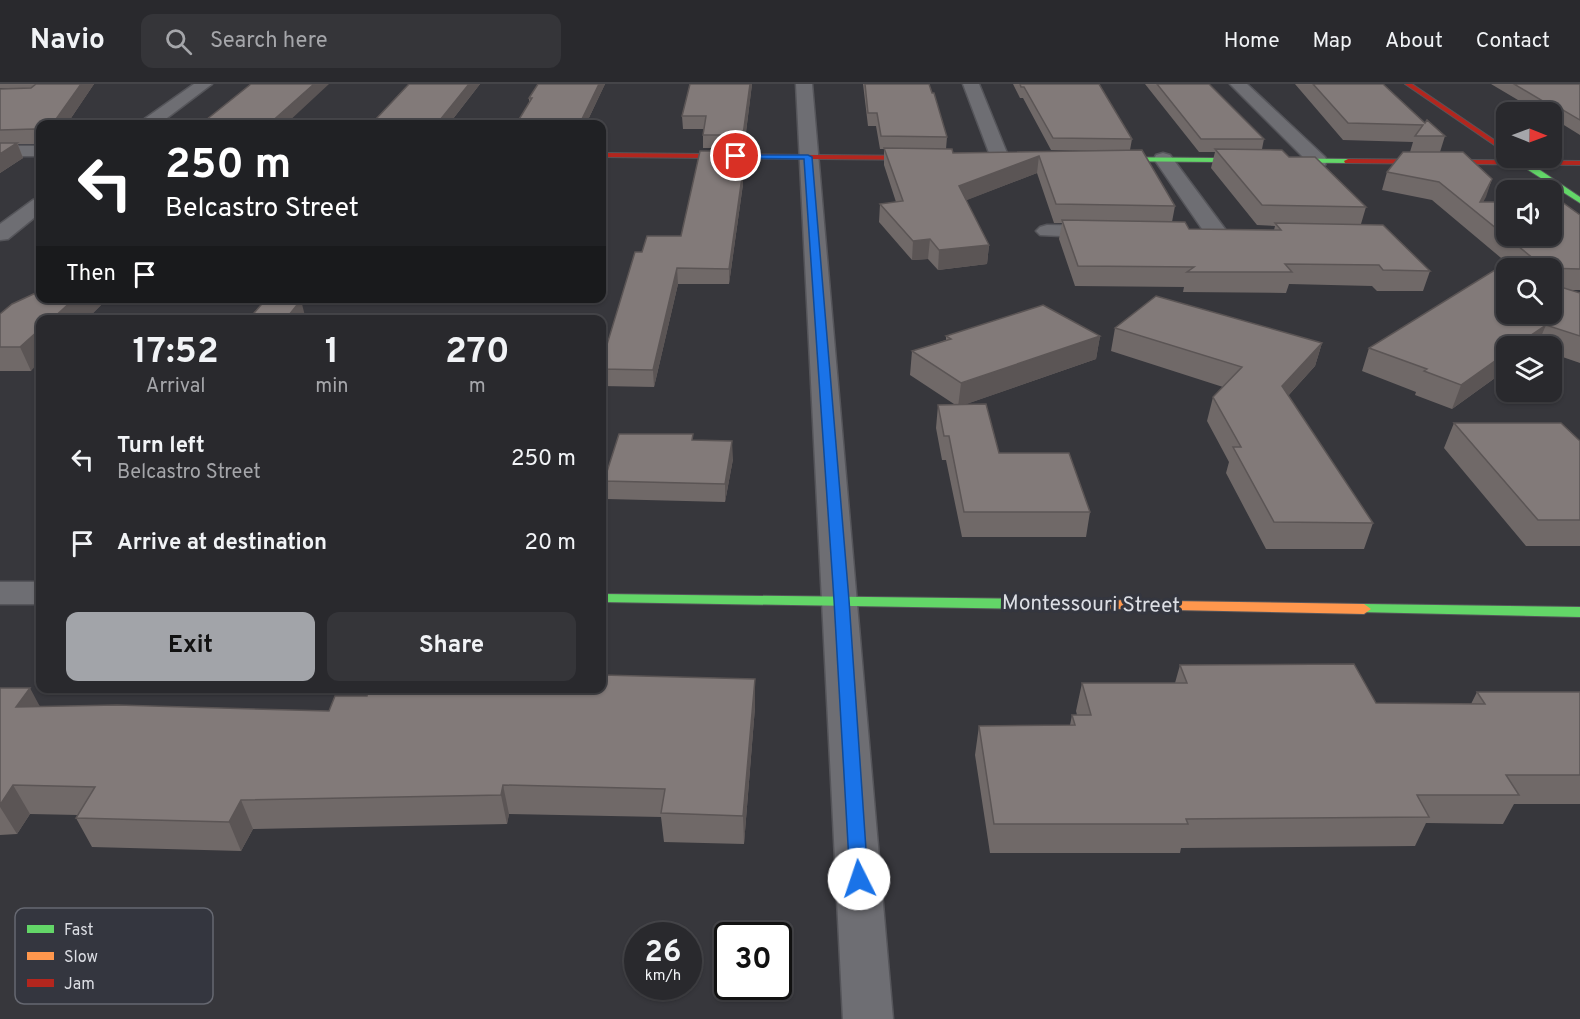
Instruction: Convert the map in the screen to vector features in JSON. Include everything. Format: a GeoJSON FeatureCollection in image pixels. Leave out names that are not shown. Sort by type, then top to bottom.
{"type":"FeatureCollection","features":[{"type":"Feature","properties":{"kind":"street"},"geometry":{"type":"LineString","coordinates":[[154,120],[204,84]]}},
{"type":"Feature","properties":{"kind":"street"},"geometry":{"type":"LineString","coordinates":[[804,84],[868,1019]]}},
{"type":"Feature","properties":{"kind":"street"},"geometry":{"type":"LineString","coordinates":[[971,84],[1000,158]]}},
{"type":"Feature","properties":{"kind":"street"},"geometry":{"type":"LineString","coordinates":[[1238,84],[1318,161]]}},
{"type":"Feature","properties":{"kind":"street"},"geometry":{"type":"LineString","coordinates":[[1408,84],[1496,144]]}},
{"type":"Feature","properties":{"kind":"street"},"geometry":{"type":"LineString","coordinates":[[0,151],[36,151]]}},
{"type":"Feature","properties":{"kind":"street"},"geometry":{"type":"LineString","coordinates":[[606,155],[944,158]]}},
{"type":"Feature","properties":{"kind":"street"},"geometry":{"type":"LineString","coordinates":[[1094,159],[1496,160]]}},
{"type":"Feature","properties":{"kind":"street"},"geometry":{"type":"LineString","coordinates":[[1163,159],[1217,234]]}},
{"type":"Feature","properties":{"kind":"street"},"geometry":{"type":"LineString","coordinates":[[1562,162],[1580,163]]}},
{"type":"Feature","properties":{"kind":"street"},"geometry":{"type":"LineString","coordinates":[[1531,168],[1580,201]]}},
{"type":"Feature","properties":{"kind":"street"},"geometry":{"type":"LineString","coordinates":[[0,234],[36,207]]}},
{"type":"Feature","properties":{"kind":"street"},"geometry":{"type":"LineString","coordinates":[[1047,231],[1126,232]]}},
{"type":"Feature","properties":{"kind":"street"},"geometry":{"type":"LineString","coordinates":[[1194,233],[1240,234]]}},
{"type":"Feature","properties":{"kind":"street"},"geometry":{"type":"LineString","coordinates":[[0,593],[36,593]]}},
{"type":"Feature","properties":{"kind":"street","name":"Montessouri Street"},"geometry":{"type":"LineString","coordinates":[[606,598],[1580,612]]}},
{"type":"Feature","properties":{"kind":"building"},"geometry":{"type":"Polygon","coordinates":[[[36,84],[81,84],[55,120],[36,120],[36,131],[34,129],[0,130],[0,89],[31,88],[36,84]]]}},
{"type":"Feature","properties":{"kind":"building"},"geometry":{"type":"Polygon","coordinates":[[[251,84],[314,84],[274,120],[206,120],[251,84]]]}},
{"type":"Feature","properties":{"kind":"building"},"geometry":{"type":"Polygon","coordinates":[[[409,84],[469,84],[440,120],[375,120],[409,84]]]}},
{"type":"Feature","properties":{"kind":"building"},"geometry":{"type":"Polygon","coordinates":[[[538,84],[599,84],[581,120],[519,120],[532,98],[529,98],[538,84]]]}},
{"type":"Feature","properties":{"kind":"building"},"geometry":{"type":"Polygon","coordinates":[[[690,84],[750,84],[743,135],[703,135],[706,116],[682,116],[690,84]]]}},
{"type":"Feature","properties":{"kind":"building"},"geometry":{"type":"Polygon","coordinates":[[[865,84],[929,84],[934,93],[947,137],[881,136],[877,113],[868,113],[865,84]]]}},
{"type":"Feature","properties":{"kind":"building"},"geometry":{"type":"Polygon","coordinates":[[[1020,84],[1099,84],[1132,139],[1053,138],[1024,87],[1020,84]]]}},
{"type":"Feature","properties":{"kind":"building"},"geometry":{"type":"Polygon","coordinates":[[[1157,84],[1209,84],[1264,139],[1201,139],[1157,84]]]}},
{"type":"Feature","properties":{"kind":"building"},"geometry":{"type":"Polygon","coordinates":[[[1313,84],[1383,84],[1425,123],[1427,120],[1445,136],[1415,136],[1423,125],[1348,123],[1313,84]]]}},
{"type":"Feature","properties":{"kind":"building"},"geometry":{"type":"Polygon","coordinates":[[[1514,84],[1580,84],[1580,120],[1562,109],[1562,102],[1544,102],[1514,84]]]}},
{"type":"Feature","properties":{"kind":"building"},"geometry":{"type":"Polygon","coordinates":[[[0,143],[17,143],[0,154],[0,143]]]}},
{"type":"Feature","properties":{"kind":"building"},"geometry":{"type":"Polygon","coordinates":[[[884,148],[952,149],[953,153],[1142,150],[1175,206],[1056,204],[1039,156],[959,186],[989,245],[939,250],[930,239],[913,241],[880,204],[903,201],[884,148]]]}},
{"type":"Feature","properties":{"kind":"building"},"geometry":{"type":"Polygon","coordinates":[[[1215,149],[1282,150],[1289,157],[1315,157],[1366,207],[1262,205],[1215,149]]]}},
{"type":"Feature","properties":{"kind":"building"},"geometry":{"type":"Polygon","coordinates":[[[700,151],[741,151],[739,170],[743,170],[729,269],[677,268],[653,370],[606,369],[606,348],[635,252],[642,252],[647,236],[681,236],[700,151]]]}},
{"type":"Feature","properties":{"kind":"building"},"geometry":{"type":"Polygon","coordinates":[[[1403,152],[1463,152],[1492,179],[1480,202],[1496,202],[1496,228],[1439,182],[1387,172],[1403,152]]]}},
{"type":"Feature","properties":{"kind":"building"},"geometry":{"type":"Polygon","coordinates":[[[1562,202],[1580,215],[1580,269],[1562,268],[1562,258],[1533,258],[1518,246],[1562,246],[1562,202]]]}},
{"type":"Feature","properties":{"kind":"building"},"geometry":{"type":"Polygon","coordinates":[[[1062,220],[1185,222],[1189,229],[1281,230],[1275,223],[1383,225],[1430,271],[1383,270],[1379,265],[1285,264],[1292,272],[1187,272],[1194,267],[1078,266],[1062,220]]]}},
{"type":"Feature","properties":{"kind":"building"},"geometry":{"type":"Polygon","coordinates":[[[1496,269],[1496,324],[1562,324],[1562,287],[1580,293],[1580,336],[1546,325],[1530,336],[1496,336],[1496,360],[1461,385],[1424,371],[1427,369],[1369,348],[1496,269]]]}},
{"type":"Feature","properties":{"kind":"building"},"geometry":{"type":"Polygon","coordinates":[[[36,293],[36,303],[70,303],[56,315],[36,315],[36,333],[20,347],[0,347],[0,314],[12,304],[36,293]]]}},
{"type":"Feature","properties":{"kind":"building"},"geometry":{"type":"Polygon","coordinates":[[[1156,296],[1322,343],[1282,386],[1373,523],[1274,522],[1233,447],[1241,447],[1213,397],[1242,367],[1115,328],[1156,296]]]}},
{"type":"Feature","properties":{"kind":"building"},"geometry":{"type":"Polygon","coordinates":[[[263,303],[299,303],[289,315],[252,315],[263,303]]]}},
{"type":"Feature","properties":{"kind":"building"},"geometry":{"type":"Polygon","coordinates":[[[1043,305],[1100,336],[961,383],[912,351],[951,339],[946,336],[1043,305]]]}},
{"type":"Feature","properties":{"kind":"building"},"geometry":{"type":"Polygon","coordinates":[[[986,404],[999,453],[1069,453],[1090,512],[964,512],[949,436],[944,436],[938,405],[986,404]]]}},
{"type":"Feature","properties":{"kind":"building"},"geometry":{"type":"Polygon","coordinates":[[[1454,423],[1561,423],[1580,441],[1580,520],[1538,520],[1454,423]]]}},
{"type":"Feature","properties":{"kind":"building"},"geometry":{"type":"Polygon","coordinates":[[[619,434],[693,434],[692,440],[732,441],[725,484],[606,481],[619,434]]]}},
{"type":"Feature","properties":{"kind":"building"},"geometry":{"type":"Polygon","coordinates":[[[1354,664],[1376,703],[1485,704],[1477,692],[1580,692],[1580,775],[1506,775],[1519,795],[1417,795],[1429,817],[1186,819],[1188,824],[994,824],[979,726],[1075,725],[1072,715],[1091,715],[1082,683],[1187,683],[1180,665],[1354,664]]]}},
{"type":"Feature","properties":{"kind":"building"},"geometry":{"type":"Polygon","coordinates":[[[606,675],[755,679],[743,816],[661,813],[665,789],[503,785],[501,795],[241,800],[229,822],[76,818],[95,787],[13,785],[0,805],[0,688],[30,688],[16,707],[117,705],[329,711],[335,696],[367,696],[368,693],[606,693],[606,675]]]}},
{"type":"Feature","properties":{"kind":"traffic: fast"},"geometry":{"type":"LineString","coordinates":[[1102,159],[1348,161]]}},
{"type":"Feature","properties":{"kind":"traffic: fast"},"geometry":{"type":"LineString","coordinates":[[1531,168],[1580,201]]}},
{"type":"Feature","properties":{"kind":"traffic: fast"},"geometry":{"type":"LineString","coordinates":[[606,598],[1033,604]]}},
{"type":"Feature","properties":{"kind":"traffic: fast"},"geometry":{"type":"LineString","coordinates":[[1364,609],[1580,612]]}},
{"type":"Feature","properties":{"kind":"traffic: slow"},"geometry":{"type":"LineString","coordinates":[[1033,604],[1364,609]]}},
{"type":"Feature","properties":{"kind":"traffic: jam"},"geometry":{"type":"LineString","coordinates":[[1408,84],[1496,144]]}},
{"type":"Feature","properties":{"kind":"traffic: jam"},"geometry":{"type":"LineString","coordinates":[[606,155],[930,158]]}},
{"type":"Feature","properties":{"kind":"traffic: jam"},"geometry":{"type":"LineString","coordinates":[[1348,161],[1580,163]]}},
{"type":"Feature","properties":{"kind":"route"},"geometry":{"type":"LineString","coordinates":[[736,156],[808,157],[859,879]]}}]}
